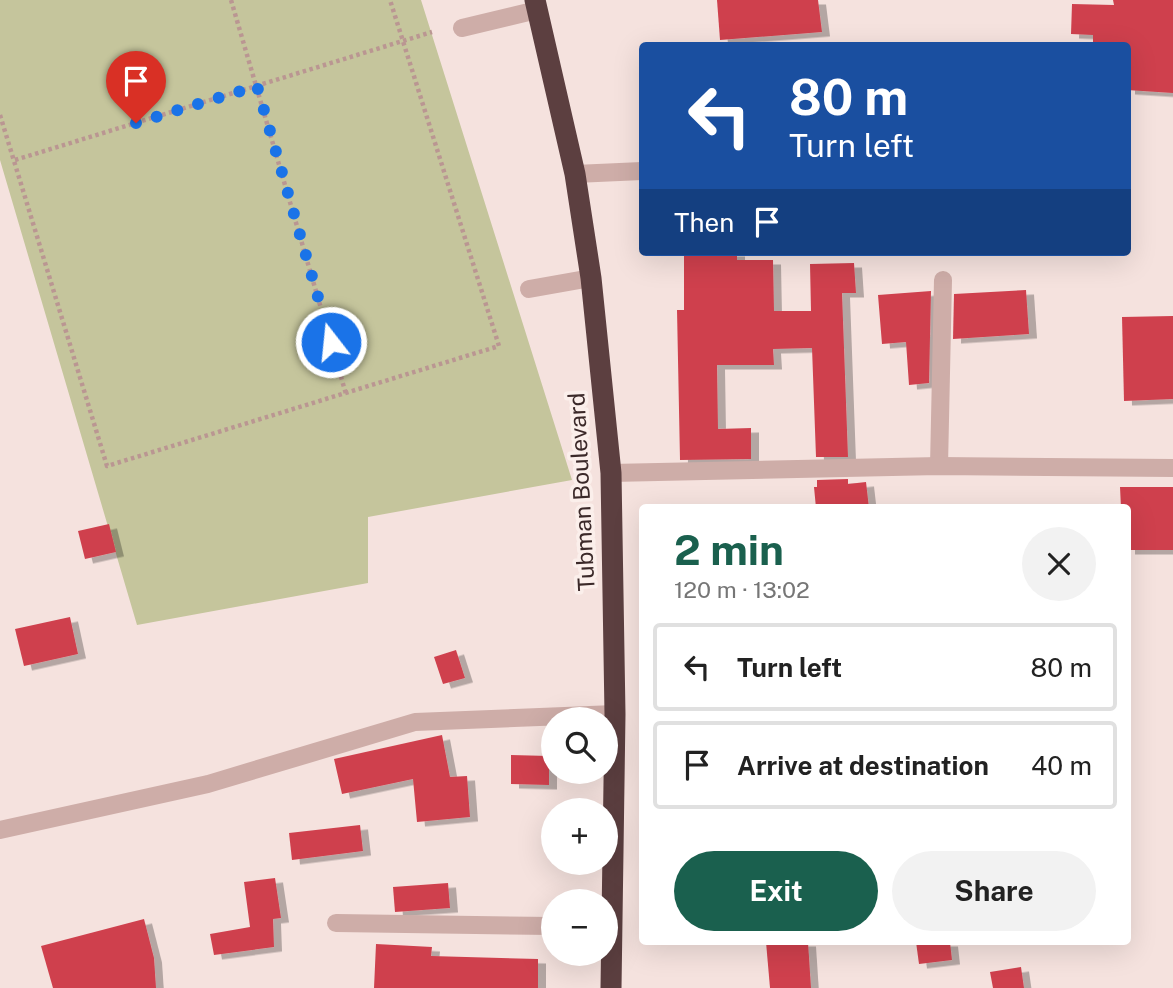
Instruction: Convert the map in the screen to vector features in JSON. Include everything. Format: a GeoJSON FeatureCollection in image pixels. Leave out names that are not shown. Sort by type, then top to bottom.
{"type":"FeatureCollection","features":[{"type":"Feature","properties":{"kind":"highway","name":"Tubman Boulevard"},"geometry":{"type":"LineString","coordinates":[[536,5],[575,174],[592,278],[611,473],[615,707]]}},
{"type":"Feature","properties":{"kind":"highway","name":"Tubman Boulevard"},"geometry":{"type":"LineString","coordinates":[[609,889],[613,784]]}},
{"type":"Feature","properties":{"kind":"highway","name":"Tubman Boulevard"},"geometry":{"type":"LineString","coordinates":[[610,966],[611,988]]}},
{"type":"Feature","properties":{"kind":"street"},"geometry":{"type":"LineString","coordinates":[[462,28],[536,5]]}},
{"type":"Feature","properties":{"kind":"street"},"geometry":{"type":"LineString","coordinates":[[575,174],[639,171]]}},
{"type":"Feature","properties":{"kind":"street"},"geometry":{"type":"LineString","coordinates":[[529,289],[592,278]]}},
{"type":"Feature","properties":{"kind":"street"},"geometry":{"type":"LineString","coordinates":[[939,466],[943,280]]}},
{"type":"Feature","properties":{"kind":"street"},"geometry":{"type":"LineString","coordinates":[[611,473],[939,466],[1173,468]]}},
{"type":"Feature","properties":{"kind":"street"},"geometry":{"type":"LineString","coordinates":[[0,830],[208,784],[415,722],[541,717]]}},
{"type":"Feature","properties":{"kind":"street"},"geometry":{"type":"LineString","coordinates":[[336,923],[541,926]]}},
{"type":"Feature","properties":{"kind":"path"},"geometry":{"type":"LineString","coordinates":[[231,0],[346,394]]}},
{"type":"Feature","properties":{"kind":"path"},"geometry":{"type":"LineString","coordinates":[[0,115],[107,466],[499,346],[390,0]]}},
{"type":"Feature","properties":{"kind":"path"},"geometry":{"type":"LineString","coordinates":[[15,160],[432,32]]}},
{"type":"Feature","properties":{"kind":"green space"},"geometry":{"type":"Polygon","coordinates":[[[0,0],[421,0],[572,480],[368,517],[368,583],[137,625],[0,160],[0,0]]]}},
{"type":"Feature","properties":{"kind":"building"},"geometry":{"type":"Polygon","coordinates":[[[717,0],[818,0],[822,32],[720,40],[717,0]]]}},
{"type":"Feature","properties":{"kind":"building"},"geometry":{"type":"Polygon","coordinates":[[[1113,0],[1173,0],[1173,93],[1131,90],[1131,42],[1093,42],[1093,35],[1071,34],[1072,4],[1114,5],[1113,0]]]}},
{"type":"Feature","properties":{"kind":"building"},"geometry":{"type":"Polygon","coordinates":[[[684,256],[737,256],[737,260],[773,260],[774,311],[811,311],[810,264],[854,263],[856,293],[842,293],[848,457],[816,457],[812,348],[773,349],[774,365],[717,365],[718,429],[751,428],[751,459],[680,460],[677,310],[684,310],[684,256]]]}},
{"type":"Feature","properties":{"kind":"building"},"geometry":{"type":"Polygon","coordinates":[[[1026,290],[1029,334],[953,339],[954,294],[1026,290]]]}},
{"type":"Feature","properties":{"kind":"building"},"geometry":{"type":"Polygon","coordinates":[[[931,291],[929,383],[909,385],[906,342],[882,344],[878,295],[931,291]]]}},
{"type":"Feature","properties":{"kind":"building"},"geometry":{"type":"Polygon","coordinates":[[[1173,316],[1173,399],[1124,401],[1122,317],[1173,316]]]}},
{"type":"Feature","properties":{"kind":"building"},"geometry":{"type":"Polygon","coordinates":[[[848,479],[848,484],[866,482],[869,504],[816,504],[814,487],[817,487],[817,480],[848,479]]]}},
{"type":"Feature","properties":{"kind":"building"},"geometry":{"type":"Polygon","coordinates":[[[1120,487],[1173,487],[1173,550],[1131,550],[1131,504],[1121,504],[1120,487]]]}},
{"type":"Feature","properties":{"kind":"building"},"geometry":{"type":"Polygon","coordinates":[[[109,524],[116,552],[85,559],[78,531],[109,524]]]}},
{"type":"Feature","properties":{"kind":"building"},"geometry":{"type":"Polygon","coordinates":[[[70,617],[78,654],[24,666],[15,629],[70,617]]]}},
{"type":"Feature","properties":{"kind":"building"},"geometry":{"type":"Polygon","coordinates":[[[456,650],[465,678],[443,684],[434,657],[456,650]]]}},
{"type":"Feature","properties":{"kind":"building"},"geometry":{"type":"Polygon","coordinates":[[[442,735],[450,777],[467,776],[470,817],[417,822],[413,779],[342,794],[334,759],[442,735]]]}},
{"type":"Feature","properties":{"kind":"building"},"geometry":{"type":"Polygon","coordinates":[[[511,755],[541,756],[541,784],[549,785],[511,784],[511,755]]]}},
{"type":"Feature","properties":{"kind":"building"},"geometry":{"type":"Polygon","coordinates":[[[360,825],[363,851],[292,860],[289,833],[360,825]]]}},
{"type":"Feature","properties":{"kind":"building"},"geometry":{"type":"Polygon","coordinates":[[[275,878],[281,918],[273,919],[274,947],[214,955],[210,934],[250,927],[244,882],[275,878]]]}},
{"type":"Feature","properties":{"kind":"building"},"geometry":{"type":"Polygon","coordinates":[[[448,883],[450,908],[395,912],[393,887],[448,883]]]}},
{"type":"Feature","properties":{"kind":"building"},"geometry":{"type":"Polygon","coordinates":[[[144,919],[154,958],[156,988],[53,988],[41,946],[144,919]]]}},
{"type":"Feature","properties":{"kind":"building"},"geometry":{"type":"Polygon","coordinates":[[[376,944],[432,947],[431,956],[538,959],[538,988],[374,988],[376,944]]]}},
{"type":"Feature","properties":{"kind":"building"},"geometry":{"type":"Polygon","coordinates":[[[766,945],[808,945],[811,988],[770,988],[766,945]]]}},
{"type":"Feature","properties":{"kind":"building"},"geometry":{"type":"Polygon","coordinates":[[[916,945],[950,945],[952,960],[919,964],[916,945]]]}},
{"type":"Feature","properties":{"kind":"building"},"geometry":{"type":"Polygon","coordinates":[[[1021,967],[1024,988],[993,988],[990,972],[1021,967]]]}},
{"type":"Feature","properties":{"kind":"route"},"geometry":{"type":"LineString","coordinates":[[136,123],[257,86],[331,342]]}}]}
